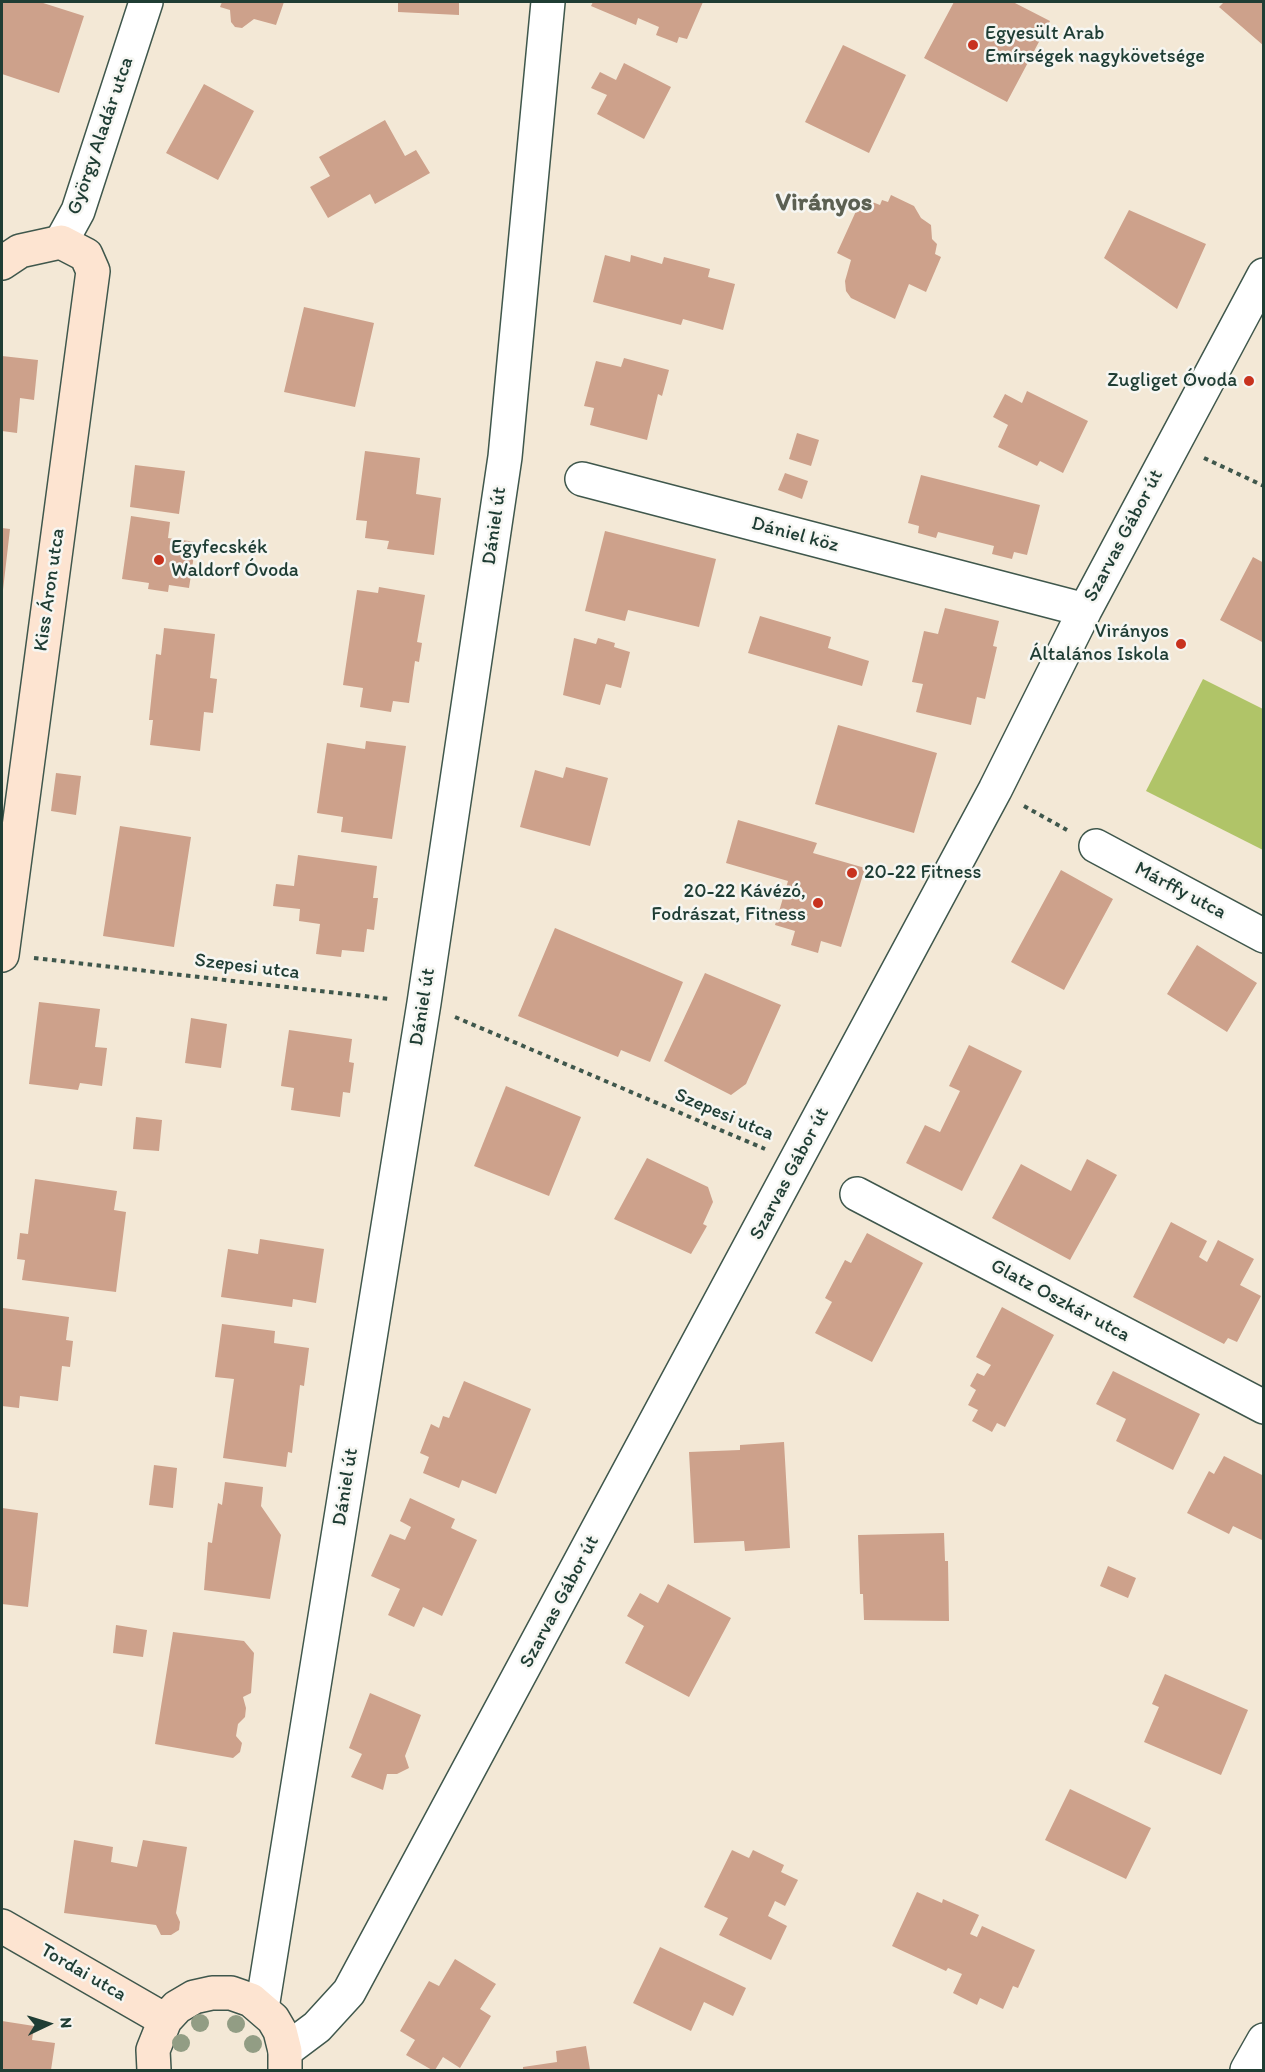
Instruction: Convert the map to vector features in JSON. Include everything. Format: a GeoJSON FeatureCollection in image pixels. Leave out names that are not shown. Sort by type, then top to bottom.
{"type":"FeatureCollection","features":[{"type":"Feature","properties":{"kind":"street","name":"György Aladár utca"},"geometry":{"type":"LineString","coordinates":[[61,242],[78,211],[146,2]]}},
{"type":"Feature","properties":{"kind":"street","name":"Dániel út"},"geometry":{"type":"LineString","coordinates":[[262,2008],[424,1003],[505,457],[548,2]]}},
{"type":"Feature","properties":{"kind":"street"},"geometry":{"type":"LineString","coordinates":[[2,263],[20,250],[61,242]]}},
{"type":"Feature","properties":{"kind":"street","name":"Kiss Áron utca"},"geometry":{"type":"LineString","coordinates":[[2,955],[93,271],[86,255],[61,242]]}},
{"type":"Feature","properties":{"kind":"street","name":"Szarvas Gábor út"},"geometry":{"type":"LineString","coordinates":[[285,2060],[349,1992],[995,790],[1085,610],[1263,274]]}},
{"type":"Feature","properties":{"kind":"street","name":"Dániel köz"},"geometry":{"type":"LineString","coordinates":[[582,479],[1085,610]]}},
{"type":"Feature","properties":{"kind":"street","name":"Márffy utca"},"geometry":{"type":"LineString","coordinates":[[1096,846],[1263,936]]}},
{"type":"Feature","properties":{"kind":"street","name":"Glatz Oszkár utca"},"geometry":{"type":"LineString","coordinates":[[858,1194],[1263,1407]]}},
{"type":"Feature","properties":{"kind":"street","name":"Tordai utca"},"geometry":{"type":"LineString","coordinates":[[2,1926],[165,2020]]}},
{"type":"Feature","properties":{"kind":"street"},"geometry":{"type":"LineString","coordinates":[[154,2070],[153,2050],[165,2020],[177,2007],[194,1997],[212,1993],[231,1993],[251,2000],[262,2008],[280,2031],[285,2060]]}},
{"type":"Feature","properties":{"kind":"street"},"geometry":{"type":"LineString","coordinates":[[1246,2070],[1263,2040]]}},
{"type":"Feature","properties":{"kind":"path"},"geometry":{"type":"LineString","coordinates":[[1174,443],[1263,486]]}},
{"type":"Feature","properties":{"kind":"path"},"geometry":{"type":"LineString","coordinates":[[995,790],[1096,846]]}},
{"type":"Feature","properties":{"kind":"path","name":"Szepesi utca"},"geometry":{"type":"LineString","coordinates":[[66,961],[424,1003]]}},
{"type":"Feature","properties":{"kind":"path","name":"Szepesi utca"},"geometry":{"type":"LineString","coordinates":[[474,1025],[797,1162]]}},
{"type":"Feature","properties":{"kind":"green space"},"geometry":{"type":"Polygon","coordinates":[[[1203,679],[1263,709],[1263,850],[1146,791],[1203,679]]]}},
{"type":"Feature","properties":{"kind":"building"},"geometry":{"type":"Polygon","coordinates":[[[2,2],[40,2],[84,16],[59,93],[2,74],[2,2]]]}},
{"type":"Feature","properties":{"kind":"building"},"geometry":{"type":"Polygon","coordinates":[[[222,2],[284,2],[276,25],[254,19],[242,28],[235,27],[231,22],[230,10],[220,7],[222,2]]]}},
{"type":"Feature","properties":{"kind":"building"},"geometry":{"type":"Polygon","coordinates":[[[398,2],[459,2],[459,15],[398,12],[398,2]]]}},
{"type":"Feature","properties":{"kind":"building"},"geometry":{"type":"Polygon","coordinates":[[[593,2],[703,2],[687,39],[679,37],[677,43],[656,35],[659,27],[638,18],[636,25],[591,6],[593,2]]]}},
{"type":"Feature","properties":{"kind":"building"},"geometry":{"type":"Polygon","coordinates":[[[954,2],[1013,2],[1050,21],[1007,102],[924,58],[954,2]]]}},
{"type":"Feature","properties":{"kind":"building"},"geometry":{"type":"Polygon","coordinates":[[[1224,2],[1264,2],[1264,46],[1219,7],[1224,2]]]}},
{"type":"Feature","properties":{"kind":"building"},"geometry":{"type":"Polygon","coordinates":[[[843,45],[906,75],[869,153],[805,122],[843,45]]]}},
{"type":"Feature","properties":{"kind":"building"},"geometry":{"type":"Polygon","coordinates":[[[624,63],[671,87],[644,139],[597,114],[607,95],[591,88],[600,72],[616,80],[624,63]]]}},
{"type":"Feature","properties":{"kind":"building"},"geometry":{"type":"Polygon","coordinates":[[[204,84],[254,111],[218,180],[166,153],[204,84]]]}},
{"type":"Feature","properties":{"kind":"building"},"geometry":{"type":"Polygon","coordinates":[[[385,120],[405,156],[416,150],[430,173],[375,204],[370,194],[328,218],[310,187],[330,176],[319,157],[385,120]]]}},
{"type":"Feature","properties":{"kind":"building"},"geometry":{"type":"Polygon","coordinates":[[[891,195],[914,206],[921,218],[931,225],[932,239],[937,244],[935,254],[941,257],[926,292],[909,284],[895,319],[851,298],[846,291],[845,281],[851,260],[837,253],[862,198],[880,205],[882,200],[888,202],[891,195]]]}},
{"type":"Feature","properties":{"kind":"building"},"geometry":{"type":"Polygon","coordinates":[[[1129,210],[1206,244],[1177,309],[1104,258],[1129,210]]]}},
{"type":"Feature","properties":{"kind":"building"},"geometry":{"type":"Polygon","coordinates":[[[605,255],[630,262],[631,255],[662,264],[664,257],[710,269],[708,277],[735,284],[723,330],[683,319],[681,325],[593,302],[605,255]]]}},
{"type":"Feature","properties":{"kind":"building"},"geometry":{"type":"Polygon","coordinates":[[[304,307],[374,323],[355,407],[284,392],[304,307]]]}},
{"type":"Feature","properties":{"kind":"building"},"geometry":{"type":"Polygon","coordinates":[[[2,356],[38,360],[34,400],[20,398],[17,433],[2,431],[2,356]]]}},
{"type":"Feature","properties":{"kind":"building"},"geometry":{"type":"Polygon","coordinates":[[[624,358],[669,370],[662,396],[658,394],[647,440],[590,425],[594,408],[584,406],[596,361],[621,367],[624,358]]]}},
{"type":"Feature","properties":{"kind":"building"},"geometry":{"type":"Polygon","coordinates":[[[1027,391],[1088,421],[1063,473],[1040,461],[1037,466],[998,447],[1008,425],[993,417],[1005,394],[1022,403],[1027,391]]]}},
{"type":"Feature","properties":{"kind":"building"},"geometry":{"type":"Polygon","coordinates":[[[797,433],[819,440],[811,466],[789,459],[797,433]]]}},
{"type":"Feature","properties":{"kind":"building"},"geometry":{"type":"Polygon","coordinates":[[[365,451],[420,458],[416,494],[441,498],[434,555],[387,549],[389,541],[365,538],[367,521],[356,520],[365,451]]]}},
{"type":"Feature","properties":{"kind":"building"},"geometry":{"type":"Polygon","coordinates":[[[135,465],[185,471],[179,514],[130,507],[135,465]]]}},
{"type":"Feature","properties":{"kind":"building"},"geometry":{"type":"Polygon","coordinates":[[[785,473],[808,481],[802,499],[778,490],[785,473]]]}},
{"type":"Feature","properties":{"kind":"building"},"geometry":{"type":"Polygon","coordinates":[[[921,475],[1040,505],[1027,555],[1014,552],[1012,559],[992,554],[994,546],[938,532],[936,538],[918,533],[919,526],[908,523],[921,475]]]}},
{"type":"Feature","properties":{"kind":"building","name":"Egyfecskék Waldorf Óvoda"},"geometry":{"type":"Polygon","coordinates":[[[131,516],[170,522],[168,538],[196,542],[189,588],[169,585],[168,592],[148,589],[149,583],[122,579],[131,516]]]}},
{"type":"Feature","properties":{"kind":"building"},"geometry":{"type":"Polygon","coordinates":[[[2,528],[10,529],[3,590],[2,590],[2,528]]]}},
{"type":"Feature","properties":{"kind":"building"},"geometry":{"type":"Polygon","coordinates":[[[605,531],[716,559],[699,627],[628,610],[625,621],[585,611],[605,531]]]}},
{"type":"Feature","properties":{"kind":"building","name":"Virányos Általános Iskola"},"geometry":{"type":"Polygon","coordinates":[[[1253,557],[1264,563],[1264,643],[1220,620],[1253,557]]]}},
{"type":"Feature","properties":{"kind":"building"},"geometry":{"type":"Polygon","coordinates":[[[379,587],[425,595],[417,642],[422,643],[419,662],[415,661],[409,703],[393,701],[391,712],[360,707],[363,688],[343,685],[357,590],[378,593],[379,587]]]}},
{"type":"Feature","properties":{"kind":"building"},"geometry":{"type":"Polygon","coordinates":[[[945,608],[999,621],[993,646],[997,647],[985,699],[977,697],[971,725],[916,712],[923,684],[912,682],[924,631],[938,634],[945,608]]]}},
{"type":"Feature","properties":{"kind":"building"},"geometry":{"type":"Polygon","coordinates":[[[760,616],[831,637],[828,648],[869,661],[862,686],[748,653],[760,616]]]}},
{"type":"Feature","properties":{"kind":"building"},"geometry":{"type":"Polygon","coordinates":[[[164,628],[215,634],[210,678],[217,679],[213,713],[204,712],[200,751],[150,745],[153,720],[149,720],[156,654],[161,655],[164,628]]]}},
{"type":"Feature","properties":{"kind":"building"},"geometry":{"type":"Polygon","coordinates":[[[574,638],[596,644],[598,638],[615,643],[614,647],[630,652],[621,688],[606,684],[600,705],[563,695],[574,638]]]}},
{"type":"Feature","properties":{"kind":"building"},"geometry":{"type":"Polygon","coordinates":[[[838,725],[937,753],[914,833],[815,804],[838,725]]]}},
{"type":"Feature","properties":{"kind":"building"},"geometry":{"type":"Polygon","coordinates":[[[366,741],[406,746],[392,839],[341,832],[343,817],[317,813],[327,743],[365,749],[366,741]]]}},
{"type":"Feature","properties":{"kind":"building"},"geometry":{"type":"Polygon","coordinates":[[[566,767],[608,778],[590,846],[520,827],[535,770],[563,778],[566,767]]]}},
{"type":"Feature","properties":{"kind":"building"},"geometry":{"type":"Polygon","coordinates":[[[56,773],[81,776],[76,815],[51,811],[56,773]]]}},
{"type":"Feature","properties":{"kind":"building","name":"20-22 Kávézó, Fodrászat, Fitness"},"geometry":{"type":"Polygon","coordinates":[[[738,820],[817,843],[813,853],[865,868],[841,947],[821,941],[818,953],[791,945],[795,931],[775,925],[788,881],[726,863],[738,820]]]}},
{"type":"Feature","properties":{"kind":"building"},"geometry":{"type":"Polygon","coordinates":[[[120,826],[191,837],[174,947],[103,936],[120,826]]]}},
{"type":"Feature","properties":{"kind":"building"},"geometry":{"type":"Polygon","coordinates":[[[298,855],[377,866],[373,898],[378,898],[374,930],[367,929],[364,952],[342,950],[341,957],[316,954],[320,924],[299,921],[300,909],[273,906],[276,884],[294,886],[298,855]]]}},
{"type":"Feature","properties":{"kind":"building"},"geometry":{"type":"Polygon","coordinates":[[[1061,870],[1113,899],[1064,990],[1011,962],[1061,870]]]}},
{"type":"Feature","properties":{"kind":"building"},"geometry":{"type":"Polygon","coordinates":[[[555,928],[683,982],[650,1062],[621,1050],[618,1057],[518,1016],[555,928]]]}},
{"type":"Feature","properties":{"kind":"building"},"geometry":{"type":"Polygon","coordinates":[[[1197,945],[1257,983],[1227,1032],[1167,994],[1197,945]]]}},
{"type":"Feature","properties":{"kind":"building"},"geometry":{"type":"Polygon","coordinates":[[[705,973],[781,1005],[746,1084],[731,1095],[664,1061],[705,973]]]}},
{"type":"Feature","properties":{"kind":"building"},"geometry":{"type":"Polygon","coordinates":[[[39,1002],[100,1009],[95,1047],[107,1048],[102,1086],[80,1083],[78,1090],[29,1084],[39,1002]]]}},
{"type":"Feature","properties":{"kind":"building"},"geometry":{"type":"Polygon","coordinates":[[[191,1018],[227,1024],[221,1068],[185,1063],[191,1018]]]}},
{"type":"Feature","properties":{"kind":"building"},"geometry":{"type":"Polygon","coordinates":[[[289,1030],[352,1039],[349,1062],[354,1063],[350,1093],[343,1092],[340,1117],[291,1110],[294,1088],[281,1086],[289,1030]]]}},
{"type":"Feature","properties":{"kind":"building"},"geometry":{"type":"Polygon","coordinates":[[[969,1045],[1022,1071],[962,1191],[906,1163],[925,1125],[940,1132],[960,1091],[949,1086],[969,1045]]]}},
{"type":"Feature","properties":{"kind":"building"},"geometry":{"type":"Polygon","coordinates":[[[506,1086],[581,1117],[549,1196],[474,1166],[506,1086]]]}},
{"type":"Feature","properties":{"kind":"building"},"geometry":{"type":"Polygon","coordinates":[[[136,1117],[162,1120],[159,1151],[133,1149],[136,1117]]]}},
{"type":"Feature","properties":{"kind":"building"},"geometry":{"type":"Polygon","coordinates":[[[647,1158],[708,1187],[713,1202],[703,1224],[707,1226],[691,1254],[614,1219],[647,1158]]]}},
{"type":"Feature","properties":{"kind":"building"},"geometry":{"type":"Polygon","coordinates":[[[1087,1159],[1117,1175],[1070,1260],[992,1218],[1021,1164],[1071,1191],[1087,1159]]]}},
{"type":"Feature","properties":{"kind":"building"},"geometry":{"type":"Polygon","coordinates":[[[35,1179],[117,1191],[114,1210],[126,1212],[116,1292],[22,1280],[25,1260],[17,1259],[20,1233],[28,1234],[35,1179]]]}},
{"type":"Feature","properties":{"kind":"building"},"geometry":{"type":"Polygon","coordinates":[[[1171,1222],[1207,1241],[1199,1257],[1207,1262],[1218,1240],[1254,1259],[1240,1285],[1261,1296],[1237,1342],[1228,1338],[1224,1344],[1133,1297],[1171,1222]]]}},
{"type":"Feature","properties":{"kind":"building"},"geometry":{"type":"Polygon","coordinates":[[[867,1233],[923,1263],[872,1362],[815,1333],[832,1302],[825,1298],[845,1260],[851,1263],[867,1233]]]}},
{"type":"Feature","properties":{"kind":"building"},"geometry":{"type":"Polygon","coordinates":[[[260,1239],[324,1249],[316,1303],[293,1299],[292,1307],[221,1297],[228,1249],[258,1254],[260,1239]]]}},
{"type":"Feature","properties":{"kind":"building"},"geometry":{"type":"Polygon","coordinates":[[[1002,1307],[1054,1335],[1005,1427],[997,1423],[992,1432],[972,1421],[978,1410],[968,1405],[976,1390],[970,1386],[977,1373],[984,1376],[991,1365],[976,1357],[1002,1307]]]}},
{"type":"Feature","properties":{"kind":"building"},"geometry":{"type":"Polygon","coordinates":[[[3,1308],[69,1317],[66,1340],[73,1341],[70,1367],[62,1366],[58,1401],[20,1396],[19,1408],[2,1406],[3,1308]]]}},
{"type":"Feature","properties":{"kind":"building"},"geometry":{"type":"Polygon","coordinates":[[[222,1324],[275,1331],[274,1343],[309,1348],[304,1386],[300,1385],[292,1453],[288,1452],[286,1467],[223,1458],[234,1379],[215,1377],[222,1324]]]}},
{"type":"Feature","properties":{"kind":"building"},"geometry":{"type":"Polygon","coordinates":[[[1113,1371],[1200,1414],[1173,1470],[1116,1441],[1126,1419],[1096,1404],[1113,1371]]]}},
{"type":"Feature","properties":{"kind":"building"},"geometry":{"type":"Polygon","coordinates":[[[464,1381],[531,1409],[496,1494],[462,1480],[459,1488],[423,1473],[429,1457],[420,1453],[431,1424],[439,1428],[443,1416],[449,1418],[464,1381]]]}},
{"type":"Feature","properties":{"kind":"building"},"geometry":{"type":"Polygon","coordinates":[[[784,1442],[790,1548],[745,1551],[744,1541],[694,1543],[689,1452],[740,1450],[740,1445],[784,1442]]]}},
{"type":"Feature","properties":{"kind":"building"},"geometry":{"type":"Polygon","coordinates":[[[1224,1456],[1264,1476],[1264,1541],[1233,1526],[1229,1534],[1187,1513],[1209,1471],[1214,1474],[1224,1456]]]}},
{"type":"Feature","properties":{"kind":"building"},"geometry":{"type":"Polygon","coordinates":[[[154,1465],[177,1468],[173,1508],[149,1505],[154,1465]]]}},
{"type":"Feature","properties":{"kind":"building"},"geometry":{"type":"Polygon","coordinates":[[[225,1482],[263,1487],[261,1506],[281,1535],[270,1599],[204,1590],[208,1542],[212,1543],[218,1503],[222,1505],[225,1482]]]}},
{"type":"Feature","properties":{"kind":"building"},"geometry":{"type":"Polygon","coordinates":[[[410,1498],[455,1519],[451,1528],[477,1540],[442,1616],[423,1607],[414,1627],[388,1615],[400,1589],[371,1576],[390,1534],[405,1540],[411,1527],[400,1521],[410,1498]]]}},
{"type":"Feature","properties":{"kind":"building"},"geometry":{"type":"Polygon","coordinates":[[[2,1508],[38,1513],[28,1607],[2,1604],[2,1508]]]}},
{"type":"Feature","properties":{"kind":"building"},"geometry":{"type":"Polygon","coordinates":[[[944,1533],[945,1561],[948,1561],[949,1621],[864,1620],[863,1594],[860,1594],[858,1535],[944,1533]]]}},
{"type":"Feature","properties":{"kind":"building"},"geometry":{"type":"Polygon","coordinates":[[[1108,1566],[1136,1578],[1128,1598],[1100,1586],[1108,1566]]]}},
{"type":"Feature","properties":{"kind":"building"},"geometry":{"type":"Polygon","coordinates":[[[668,1584],[731,1618],[689,1697],[625,1663],[644,1626],[627,1616],[640,1593],[658,1603],[668,1584]]]}},
{"type":"Feature","properties":{"kind":"building"},"geometry":{"type":"Polygon","coordinates":[[[116,1625],[147,1630],[143,1657],[113,1653],[116,1625]]]}},
{"type":"Feature","properties":{"kind":"building"},"geometry":{"type":"Polygon","coordinates":[[[173,1632],[244,1641],[254,1653],[251,1693],[243,1697],[246,1708],[245,1717],[238,1724],[236,1736],[242,1743],[240,1752],[233,1758],[155,1744],[173,1632]]]}},
{"type":"Feature","properties":{"kind":"building"},"geometry":{"type":"Polygon","coordinates":[[[1165,1674],[1248,1710],[1221,1775],[1144,1742],[1159,1707],[1152,1704],[1165,1674]]]}},
{"type":"Feature","properties":{"kind":"building"},"geometry":{"type":"Polygon","coordinates":[[[370,1693],[421,1715],[405,1756],[409,1768],[397,1774],[387,1774],[383,1790],[351,1777],[362,1754],[349,1748],[370,1693]]]}},
{"type":"Feature","properties":{"kind":"building"},"geometry":{"type":"Polygon","coordinates":[[[1070,1789],[1151,1828],[1126,1879],[1045,1840],[1070,1789]]]}},
{"type":"Feature","properties":{"kind":"building"},"geometry":{"type":"Polygon","coordinates":[[[74,1840],[113,1847],[111,1862],[137,1867],[143,1840],[187,1847],[176,1913],[180,1922],[179,1930],[171,1935],[161,1935],[156,1925],[64,1913],[74,1840]]]}},
{"type":"Feature","properties":{"kind":"building"},"geometry":{"type":"Polygon","coordinates":[[[732,1850],[749,1858],[753,1850],[784,1865],[781,1872],[798,1880],[785,1906],[775,1901],[768,1916],[787,1926],[771,1960],[719,1935],[728,1918],[704,1907],[732,1850]]]}},
{"type":"Feature","properties":{"kind":"building"},"geometry":{"type":"Polygon","coordinates":[[[917,1892],[942,1903],[943,1899],[979,1915],[970,1934],[977,1937],[982,1926],[1035,1950],[1018,1988],[1013,1986],[1003,2009],[980,1998],[977,2005],[953,1993],[962,1974],[948,1968],[946,1971],[892,1946],[917,1892]]]}},
{"type":"Feature","properties":{"kind":"building"},"geometry":{"type":"Polygon","coordinates":[[[660,1947],[746,1988],[733,2016],[704,2002],[691,2031],[633,2003],[660,1947]]]}},
{"type":"Feature","properties":{"kind":"building"},"geometry":{"type":"Polygon","coordinates":[[[455,1959],[496,1984],[480,2009],[491,2016],[460,2068],[443,2057],[435,2070],[432,2070],[406,2055],[415,2040],[400,2031],[429,1981],[439,1986],[455,1959]]]}},
{"type":"Feature","properties":{"kind":"building"},"geometry":{"type":"Polygon","coordinates":[[[2,2021],[34,2026],[32,2040],[55,2043],[51,2070],[2,2070],[2,2021]]]}},
{"type":"Feature","properties":{"kind":"building"},"geometry":{"type":"Polygon","coordinates":[[[586,2046],[590,2070],[523,2070],[523,2067],[557,2062],[556,2051],[586,2046]]]}},
{"type":"Feature","properties":{"kind":"place","name":"Egyesült Arab Emírségek nagykövetsége"},"geometry":{"type":"Point","coordinates":[973,45]}},
{"type":"Feature","properties":{"kind":"place","name":"Zugliget Óvoda"},"geometry":{"type":"Point","coordinates":[1249,381]}},
{"type":"Feature","properties":{"kind":"place","name":"Egyfecskék Waldorf Óvoda"},"geometry":{"type":"Point","coordinates":[159,560]}},
{"type":"Feature","properties":{"kind":"place","name":"Virányos Általános Iskola"},"geometry":{"type":"Point","coordinates":[1181,644]}},
{"type":"Feature","properties":{"kind":"place","name":"20-22 Fitness"},"geometry":{"type":"Point","coordinates":[852,873]}},
{"type":"Feature","properties":{"kind":"place","name":"20-22 Kávézó, Fodrászat, Fitness"},"geometry":{"type":"Point","coordinates":[818,903]}},
{"type":"Feature","properties":{"kind":"district","name":"Virányos"},"geometry":{"type":"Point","coordinates":[824,203]}}]}
